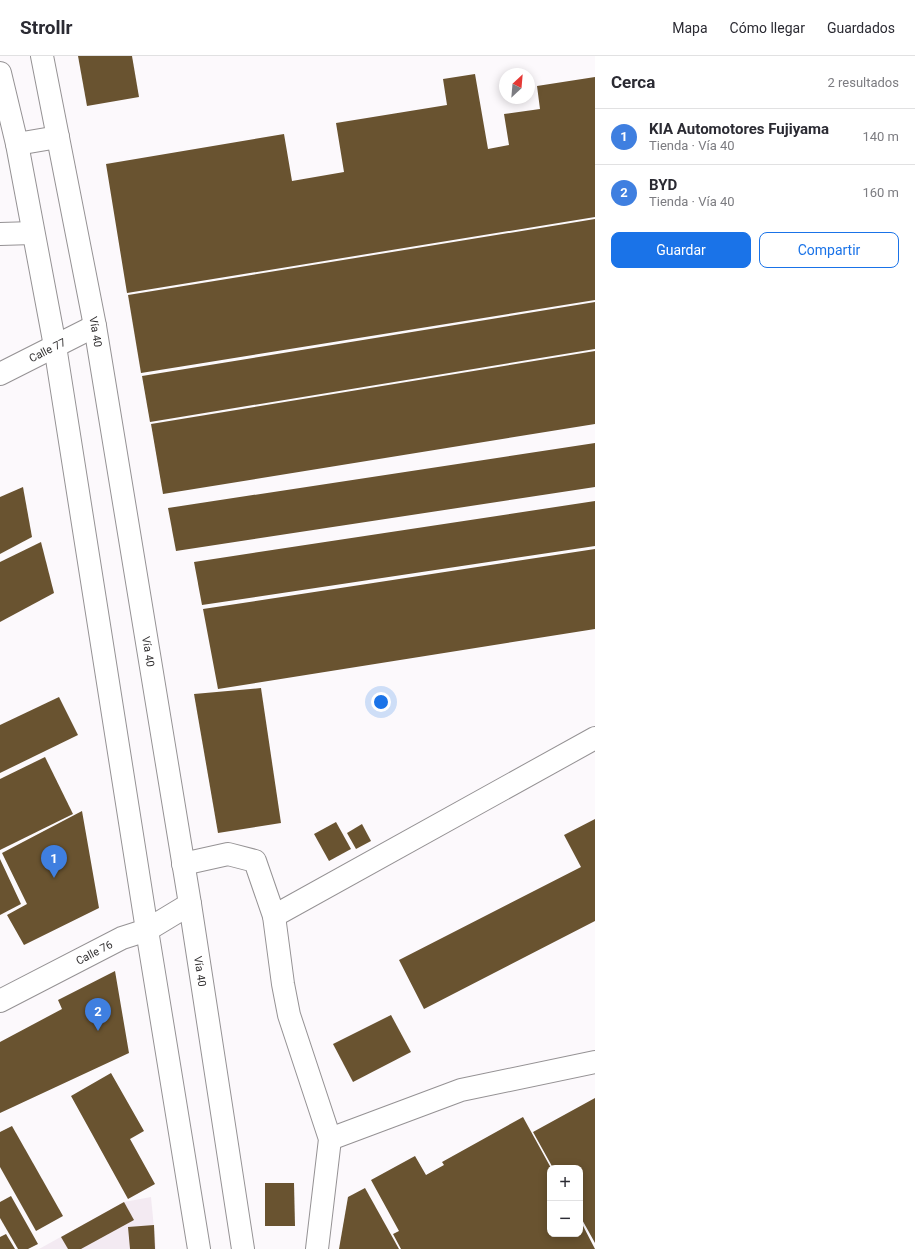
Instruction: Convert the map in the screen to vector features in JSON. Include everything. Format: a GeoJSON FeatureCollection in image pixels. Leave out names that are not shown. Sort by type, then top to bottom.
{"type":"FeatureCollection","features":[{"type":"Feature","properties":{"kind":"main road","name":"Vía 40"},"geometry":{"type":"LineString","coordinates":[[42,56],[95,326],[190,904],[243,1249]]}},
{"type":"Feature","properties":{"kind":"main road"},"geometry":{"type":"LineString","coordinates":[[1,84],[17,144],[55,346],[199,1249]]}},
{"type":"Feature","properties":{"kind":"main road"},"geometry":{"type":"LineString","coordinates":[[17,144],[58,137]]}},
{"type":"Feature","properties":{"kind":"main road"},"geometry":{"type":"LineString","coordinates":[[0,234],[33,233]]}},
{"type":"Feature","properties":{"kind":"main road","name":"Calle 77"},"geometry":{"type":"LineString","coordinates":[[0,374],[95,326]]}},
{"type":"Feature","properties":{"kind":"main road"},"geometry":{"type":"LineString","coordinates":[[274,916],[595,738]]}},
{"type":"Feature","properties":{"kind":"main road"},"geometry":{"type":"LineString","coordinates":[[183,864],[228,854],[255,861],[274,916],[283,984],[289,1015],[330,1139],[317,1249]]}},
{"type":"Feature","properties":{"kind":"main road","name":"Calle 76"},"geometry":{"type":"LineString","coordinates":[[0,1001],[122,938],[147,930],[190,904]]}},
{"type":"Feature","properties":{"kind":"main road"},"geometry":{"type":"LineString","coordinates":[[330,1139],[461,1090],[595,1062]]}},
{"type":"Feature","properties":{"kind":"shaded area"},"geometry":{"type":"Polygon","coordinates":[[[151,1197],[156,1249],[39,1249],[124,1202],[151,1197]]]}},
{"type":"Feature","properties":{"kind":"building"},"geometry":{"type":"Polygon","coordinates":[[[78,56],[132,56],[139,97],[87,106],[78,56]]]}},
{"type":"Feature","properties":{"kind":"building"},"geometry":{"type":"Polygon","coordinates":[[[475,74],[488,149],[509,145],[504,114],[540,109],[537,86],[595,77],[595,217],[127,293],[106,164],[284,134],[292,181],[344,172],[336,123],[447,105],[443,79],[475,74]]]}},
{"type":"Feature","properties":{"kind":"building"},"geometry":{"type":"Polygon","coordinates":[[[595,219],[595,300],[141,373],[128,295],[595,219]]]}},
{"type":"Feature","properties":{"kind":"building"},"geometry":{"type":"Polygon","coordinates":[[[595,302],[595,349],[150,422],[142,376],[595,302]]]}},
{"type":"Feature","properties":{"kind":"building"},"geometry":{"type":"Polygon","coordinates":[[[595,351],[595,424],[163,494],[151,424],[595,351]]]}},
{"type":"Feature","properties":{"kind":"building"},"geometry":{"type":"Polygon","coordinates":[[[595,443],[595,487],[176,551],[168,508],[595,443]]]}},
{"type":"Feature","properties":{"kind":"building"},"geometry":{"type":"Polygon","coordinates":[[[23,487],[32,537],[0,554],[0,497],[23,487]]]}},
{"type":"Feature","properties":{"kind":"building"},"geometry":{"type":"Polygon","coordinates":[[[595,501],[595,546],[202,605],[194,562],[595,501]]]}},
{"type":"Feature","properties":{"kind":"building"},"geometry":{"type":"Polygon","coordinates":[[[41,542],[54,593],[0,622],[0,562],[41,542]]]}},
{"type":"Feature","properties":{"kind":"building"},"geometry":{"type":"Polygon","coordinates":[[[595,549],[595,629],[218,689],[203,609],[595,549]]]}},
{"type":"Feature","properties":{"kind":"building"},"geometry":{"type":"Polygon","coordinates":[[[261,688],[281,823],[218,833],[194,694],[261,688]]]}},
{"type":"Feature","properties":{"kind":"building"},"geometry":{"type":"Polygon","coordinates":[[[59,697],[78,735],[0,773],[0,725],[59,697]]]}},
{"type":"Feature","properties":{"kind":"building"},"geometry":{"type":"Polygon","coordinates":[[[45,757],[73,814],[0,850],[0,779],[45,757]]]}},
{"type":"Feature","properties":{"kind":"building"},"geometry":{"type":"Polygon","coordinates":[[[82,811],[99,908],[24,945],[7,915],[27,904],[2,853],[82,811]]]}},
{"type":"Feature","properties":{"kind":"building"},"geometry":{"type":"Polygon","coordinates":[[[595,819],[595,921],[424,1009],[399,960],[581,867],[564,835],[595,819]]]}},
{"type":"Feature","properties":{"kind":"building"},"geometry":{"type":"Polygon","coordinates":[[[336,822],[351,849],[329,861],[314,834],[336,822]]]}},
{"type":"Feature","properties":{"kind":"building"},"geometry":{"type":"Polygon","coordinates":[[[362,824],[371,841],[356,849],[347,833],[362,824]]]}},
{"type":"Feature","properties":{"kind":"building"},"geometry":{"type":"Polygon","coordinates":[[[0,859],[21,904],[0,915],[0,859]]]}},
{"type":"Feature","properties":{"kind":"building"},"geometry":{"type":"Polygon","coordinates":[[[115,971],[129,1053],[0,1113],[0,1042],[62,1009],[58,1000],[115,971]]]}},
{"type":"Feature","properties":{"kind":"building"},"geometry":{"type":"Polygon","coordinates":[[[391,1015],[411,1052],[353,1082],[333,1044],[391,1015]]]}},
{"type":"Feature","properties":{"kind":"building"},"geometry":{"type":"Polygon","coordinates":[[[111,1073],[144,1131],[130,1139],[155,1184],[128,1199],[71,1096],[111,1073]]]}},
{"type":"Feature","properties":{"kind":"building"},"geometry":{"type":"Polygon","coordinates":[[[595,1098],[595,1243],[583,1221],[583,1165],[551,1165],[533,1132],[595,1098]]]}},
{"type":"Feature","properties":{"kind":"building"},"geometry":{"type":"Polygon","coordinates":[[[523,1117],[549,1165],[547,1165],[547,1237],[583,1237],[583,1226],[595,1249],[401,1249],[393,1234],[399,1231],[371,1180],[415,1156],[426,1175],[444,1165],[442,1162],[523,1117]]]}},
{"type":"Feature","properties":{"kind":"building"},"geometry":{"type":"Polygon","coordinates":[[[12,1126],[63,1216],[36,1231],[0,1167],[0,1132],[12,1126]]]}},
{"type":"Feature","properties":{"kind":"building"},"geometry":{"type":"Polygon","coordinates":[[[265,1183],[294,1183],[295,1226],[265,1226],[265,1183]]]}},
{"type":"Feature","properties":{"kind":"building"},"geometry":{"type":"Polygon","coordinates":[[[365,1188],[399,1249],[339,1249],[348,1197],[365,1188]]]}},
{"type":"Feature","properties":{"kind":"building"},"geometry":{"type":"Polygon","coordinates":[[[11,1196],[38,1244],[28,1249],[18,1249],[0,1218],[0,1202],[11,1196]]]}},
{"type":"Feature","properties":{"kind":"building"},"geometry":{"type":"Polygon","coordinates":[[[124,1202],[134,1220],[81,1249],[68,1249],[61,1237],[124,1202]]]}},
{"type":"Feature","properties":{"kind":"building"},"geometry":{"type":"Polygon","coordinates":[[[154,1225],[155,1249],[130,1249],[128,1227],[154,1225]]]}},
{"type":"Feature","properties":{"kind":"building"},"geometry":{"type":"Polygon","coordinates":[[[6,1234],[15,1249],[0,1249],[0,1237],[6,1234]]]}},
{"type":"Feature","properties":{"kind":"place","name":"KIA Automotores Fujiyama"},"geometry":{"type":"Point","coordinates":[54,878]}},
{"type":"Feature","properties":{"kind":"place","name":"BYD"},"geometry":{"type":"Point","coordinates":[98,1031]}}]}
